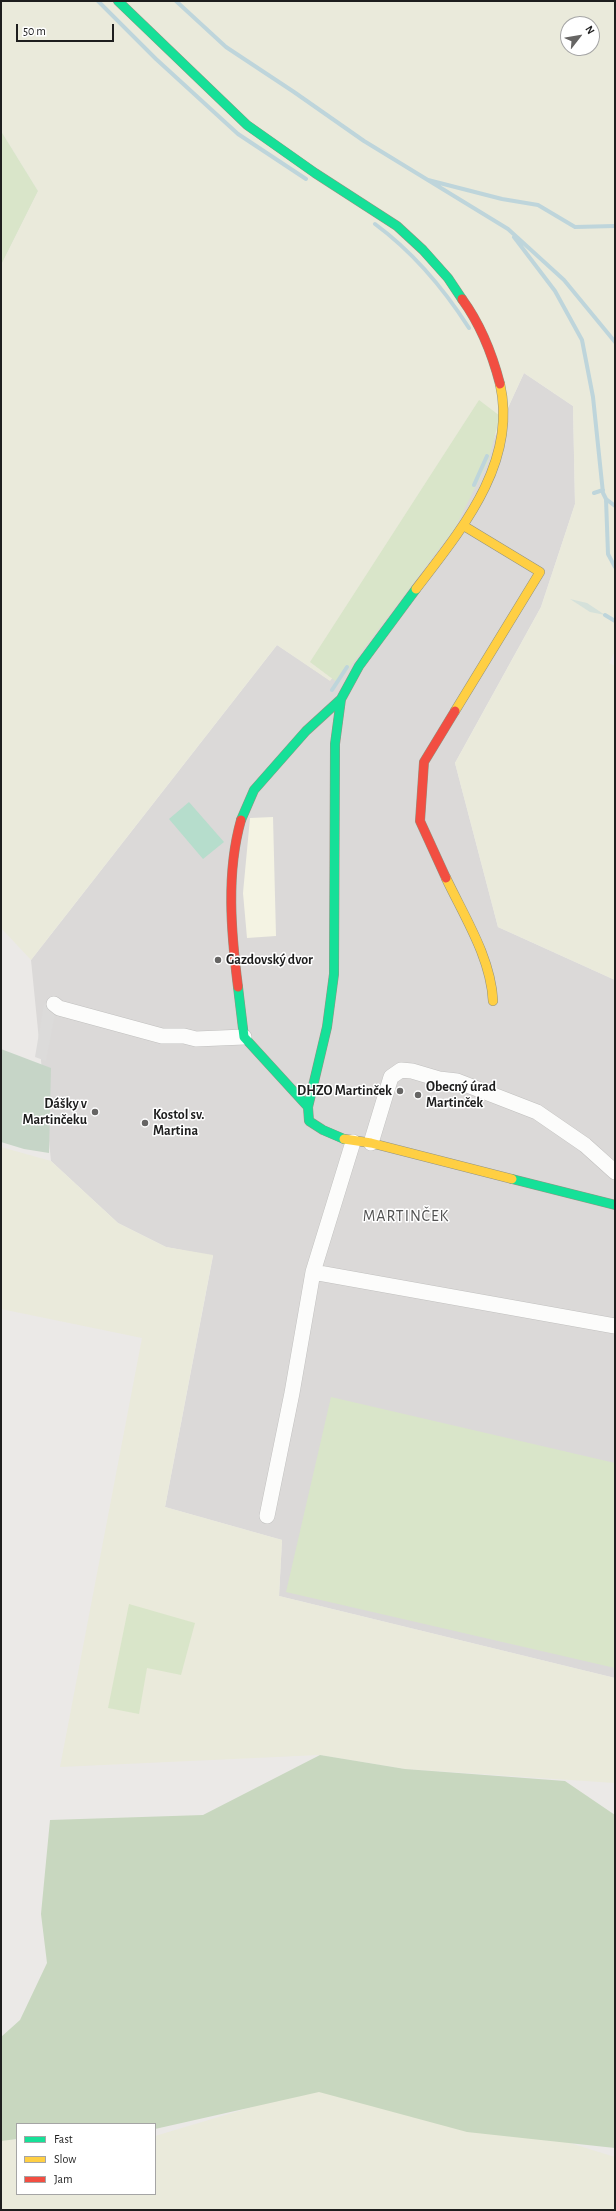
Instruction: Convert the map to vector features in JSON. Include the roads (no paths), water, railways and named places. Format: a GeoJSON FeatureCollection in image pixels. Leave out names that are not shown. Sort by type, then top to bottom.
{"type":"FeatureCollection","features":[{"type":"Feature","properties":{"kind":"street"},"geometry":{"type":"LineString","coordinates":[[118,1],[247,125],[315,173],[397,226],[436,264],[473,314],[493,356],[503,398],[503,429],[494,470],[464,526],[359,666],[341,699],[306,731],[254,790],[243,814],[235,842],[231,929],[244,1037],[308,1107]]}},
{"type":"Feature","properties":{"kind":"street"},"geometry":{"type":"LineString","coordinates":[[464,526],[540,572],[424,762],[421,782],[420,821],[475,939],[492,983],[493,1001]]}},
{"type":"Feature","properties":{"kind":"street"},"geometry":{"type":"LineString","coordinates":[[341,699],[335,744],[334,974],[327,1027],[308,1107],[309,1121],[322,1131],[353,1142],[371,1143],[615,1205]]}},
{"type":"Feature","properties":{"kind":"street"},"geometry":{"type":"LineString","coordinates":[[54,1004],[59,1008],[162,1036],[184,1036],[196,1039],[244,1037]]}},
{"type":"Feature","properties":{"kind":"street"},"geometry":{"type":"LineString","coordinates":[[371,1143],[391,1077],[401,1070],[412,1071],[439,1079],[457,1081],[537,1112],[585,1145],[615,1172]]}},
{"type":"Feature","properties":{"kind":"street"},"geometry":{"type":"LineString","coordinates":[[267,1516],[292,1393],[313,1272],[353,1142]]}},
{"type":"Feature","properties":{"kind":"street"},"geometry":{"type":"LineString","coordinates":[[313,1272],[615,1326]]}},
{"type":"Feature","properties":{"kind":"waterway"},"geometry":{"type":"LineString","coordinates":[[98,1],[156,59],[238,134],[306,179]]}},
{"type":"Feature","properties":{"kind":"waterway"},"geometry":{"type":"LineString","coordinates":[[176,1],[226,47],[364,141],[508,229],[564,280],[615,342]]}},
{"type":"Feature","properties":{"kind":"waterway"},"geometry":{"type":"LineString","coordinates":[[428,180],[502,199],[538,205],[575,227],[615,226]]}},
{"type":"Feature","properties":{"kind":"waterway"},"geometry":{"type":"LineString","coordinates":[[375,224],[389,235],[427,272],[449,299],[469,328]]}},
{"type":"Feature","properties":{"kind":"waterway"},"geometry":{"type":"LineString","coordinates":[[514,237],[555,291],[582,340],[593,397],[603,493],[606,499],[608,554],[615,567]]}},
{"type":"Feature","properties":{"kind":"waterway"},"geometry":{"type":"LineString","coordinates":[[474,485],[487,456]]}},
{"type":"Feature","properties":{"kind":"waterway"},"geometry":{"type":"LineString","coordinates":[[594,493],[603,490]]}},
{"type":"Feature","properties":{"kind":"waterway"},"geometry":{"type":"LineString","coordinates":[[606,499],[615,506]]}},
{"type":"Feature","properties":{"kind":"waterway"},"geometry":{"type":"LineString","coordinates":[[605,615],[615,621]]}},
{"type":"Feature","properties":{"kind":"waterway"},"geometry":{"type":"LineString","coordinates":[[332,690],[347,667]]}},
{"type":"Feature","properties":{"kind":"place","name":"Gazdovský dvor"},"geometry":{"type":"Point","coordinates":[218,960]}},
{"type":"Feature","properties":{"kind":"place","name":"DHZO Martinček"},"geometry":{"type":"Point","coordinates":[400,1091]}},
{"type":"Feature","properties":{"kind":"place","name":"Obecný úrad Martinček"},"geometry":{"type":"Point","coordinates":[418,1095]}},
{"type":"Feature","properties":{"kind":"place","name":"Dášky v Martinčeku"},"geometry":{"type":"Point","coordinates":[95,1112]}},
{"type":"Feature","properties":{"kind":"place","name":"Kostol sv. Martina"},"geometry":{"type":"Point","coordinates":[145,1123]}},
{"type":"Feature","properties":{"kind":"district","name":"MARTINČEK"},"geometry":{"type":"Point","coordinates":[406,1216]}}]}
